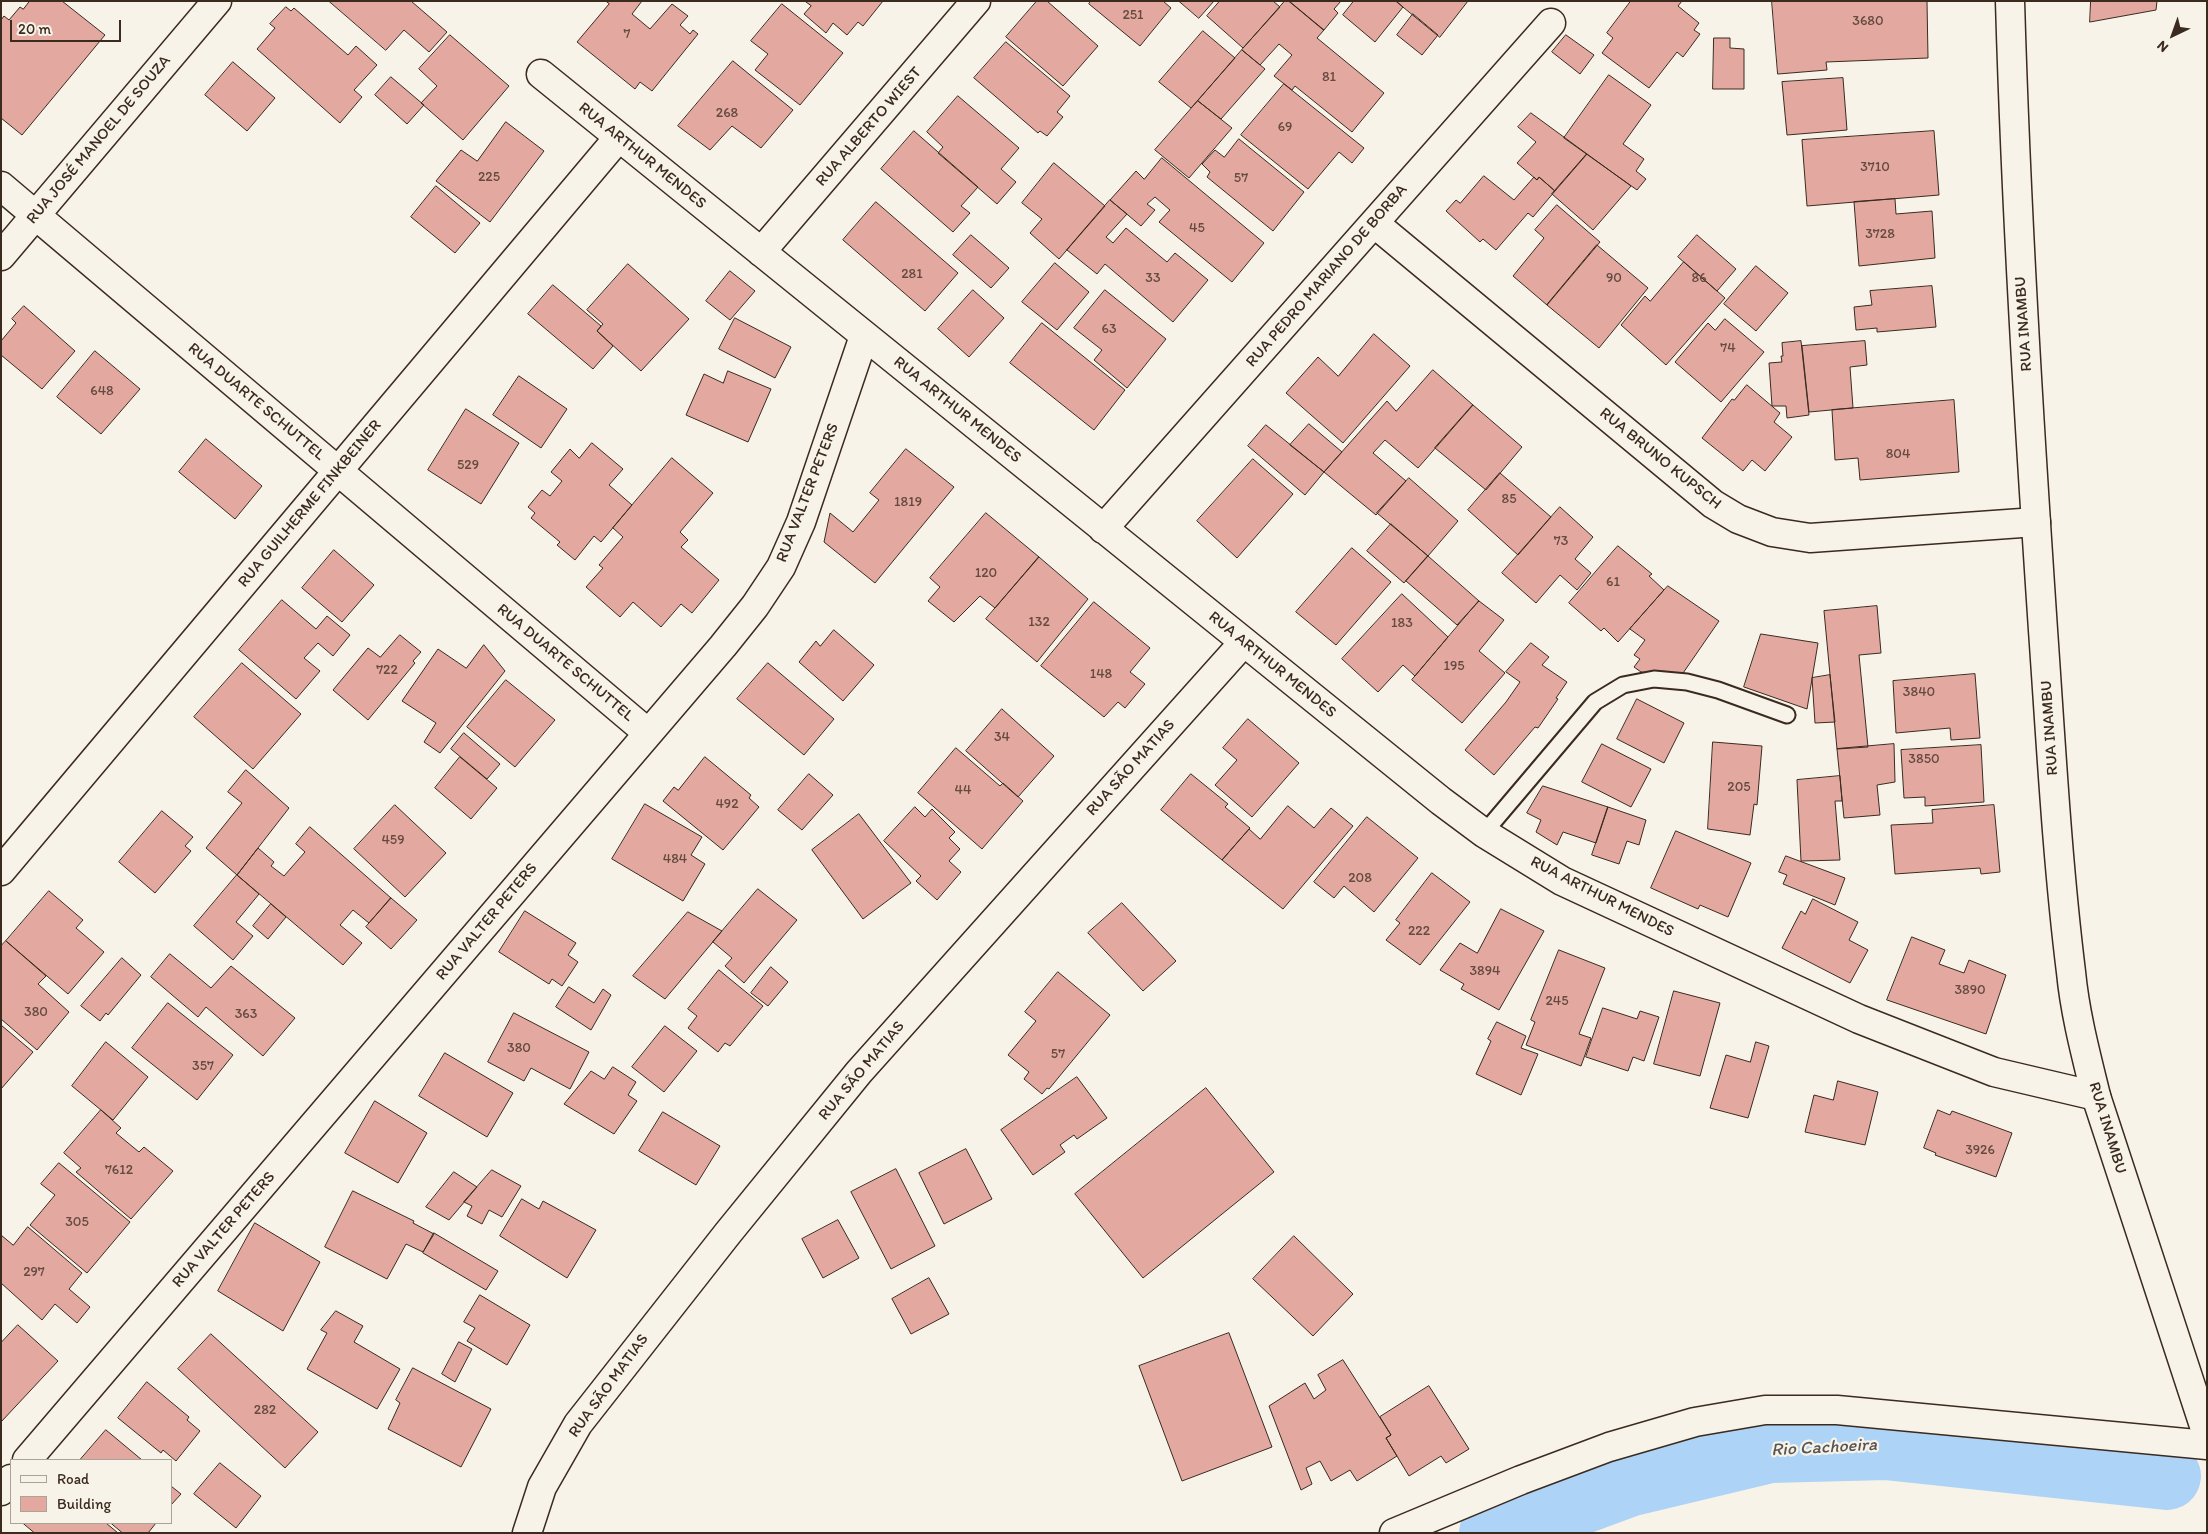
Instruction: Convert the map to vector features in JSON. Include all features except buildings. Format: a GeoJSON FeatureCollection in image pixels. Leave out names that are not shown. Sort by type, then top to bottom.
{"type":"FeatureCollection","features":[{"type":"Feature","properties":{"kind":"street","name":"RUA JOSÉ MANOEL DE SOUZA"},"geometry":{"type":"LineString","coordinates":[[1,256],[216,1]]}},
{"type":"Feature","properties":{"kind":"street","name":"RUA ALBERTO WIEST"},"geometry":{"type":"LineString","coordinates":[[761,252],[976,1]]}},
{"type":"Feature","properties":{"kind":"street","name":"RUA INAMBU"},"geometry":{"type":"LineString","coordinates":[[2010,1],[2016,197],[2036,522],[2052,755],[2071,974],[2083,1044],[2096,1096],[2207,1435]]}},
{"type":"Feature","properties":{"kind":"street","name":"RUA PEDRO MARIANO DE BORBA"},"geometry":{"type":"LineString","coordinates":[[1104,529],[1551,23]]}},
{"type":"Feature","properties":{"kind":"street","name":"RUA ARTHUR MENDES"},"geometry":{"type":"LineString","coordinates":[[541,74],[1441,801],[1484,833],[1562,881],[1859,1020],[1994,1072],[2096,1096]]}},
{"type":"Feature","properties":{"kind":"street","name":"RUA GUILHERME FINKBEINER"},"geometry":{"type":"LineString","coordinates":[[1,871],[618,137]]}},
{"type":"Feature","properties":{"kind":"street","name":"RUA DUARTE SCHUTTEL"},"geometry":{"type":"LineString","coordinates":[[1,186],[648,734]]}},
{"type":"Feature","properties":{"kind":"street","name":"RUA BRUNO KUPSCH"},"geometry":{"type":"LineString","coordinates":[[1374,223],[1713,504],[1738,519],[1772,532],[1810,538],[2036,522]]}},
{"type":"Feature","properties":{"kind":"street","name":"RUA VALTER PETERS"},"geometry":{"type":"LineString","coordinates":[[28,1459],[648,734],[755,606],[781,567],[801,522],[864,336]]}},
{"type":"Feature","properties":{"kind":"street","name":"RUA SÃO MATIAS"},"geometry":{"type":"LineString","coordinates":[[526,1533],[542,1487],[578,1424],[728,1232],[859,1072],[1244,642]]}},
{"type":"Feature","properties":{"kind":"street"},"geometry":{"type":"LineString","coordinates":[[1394,1533],[1521,1480],[1610,1447],[1695,1422],[1765,1410],[1837,1410],[2207,1445]]}},
{"type":"Feature","properties":{"kind":"street"},"geometry":{"type":"LineString","coordinates":[[1,1491],[10,1480]]}},
{"type":"Feature","properties":{"kind":"lane"},"geometry":{"type":"LineString","coordinates":[[1484,833],[1595,702],[1624,685],[1654,679],[1687,682],[1718,690],[1787,715]]}},
{"type":"Feature","properties":{"kind":"waterway","name":"Rio Cachoeira"},"geometry":{"type":"LineString","coordinates":[[1493,1533],[1628,1483],[1770,1449],[1886,1446],[2167,1476]]}}]}
